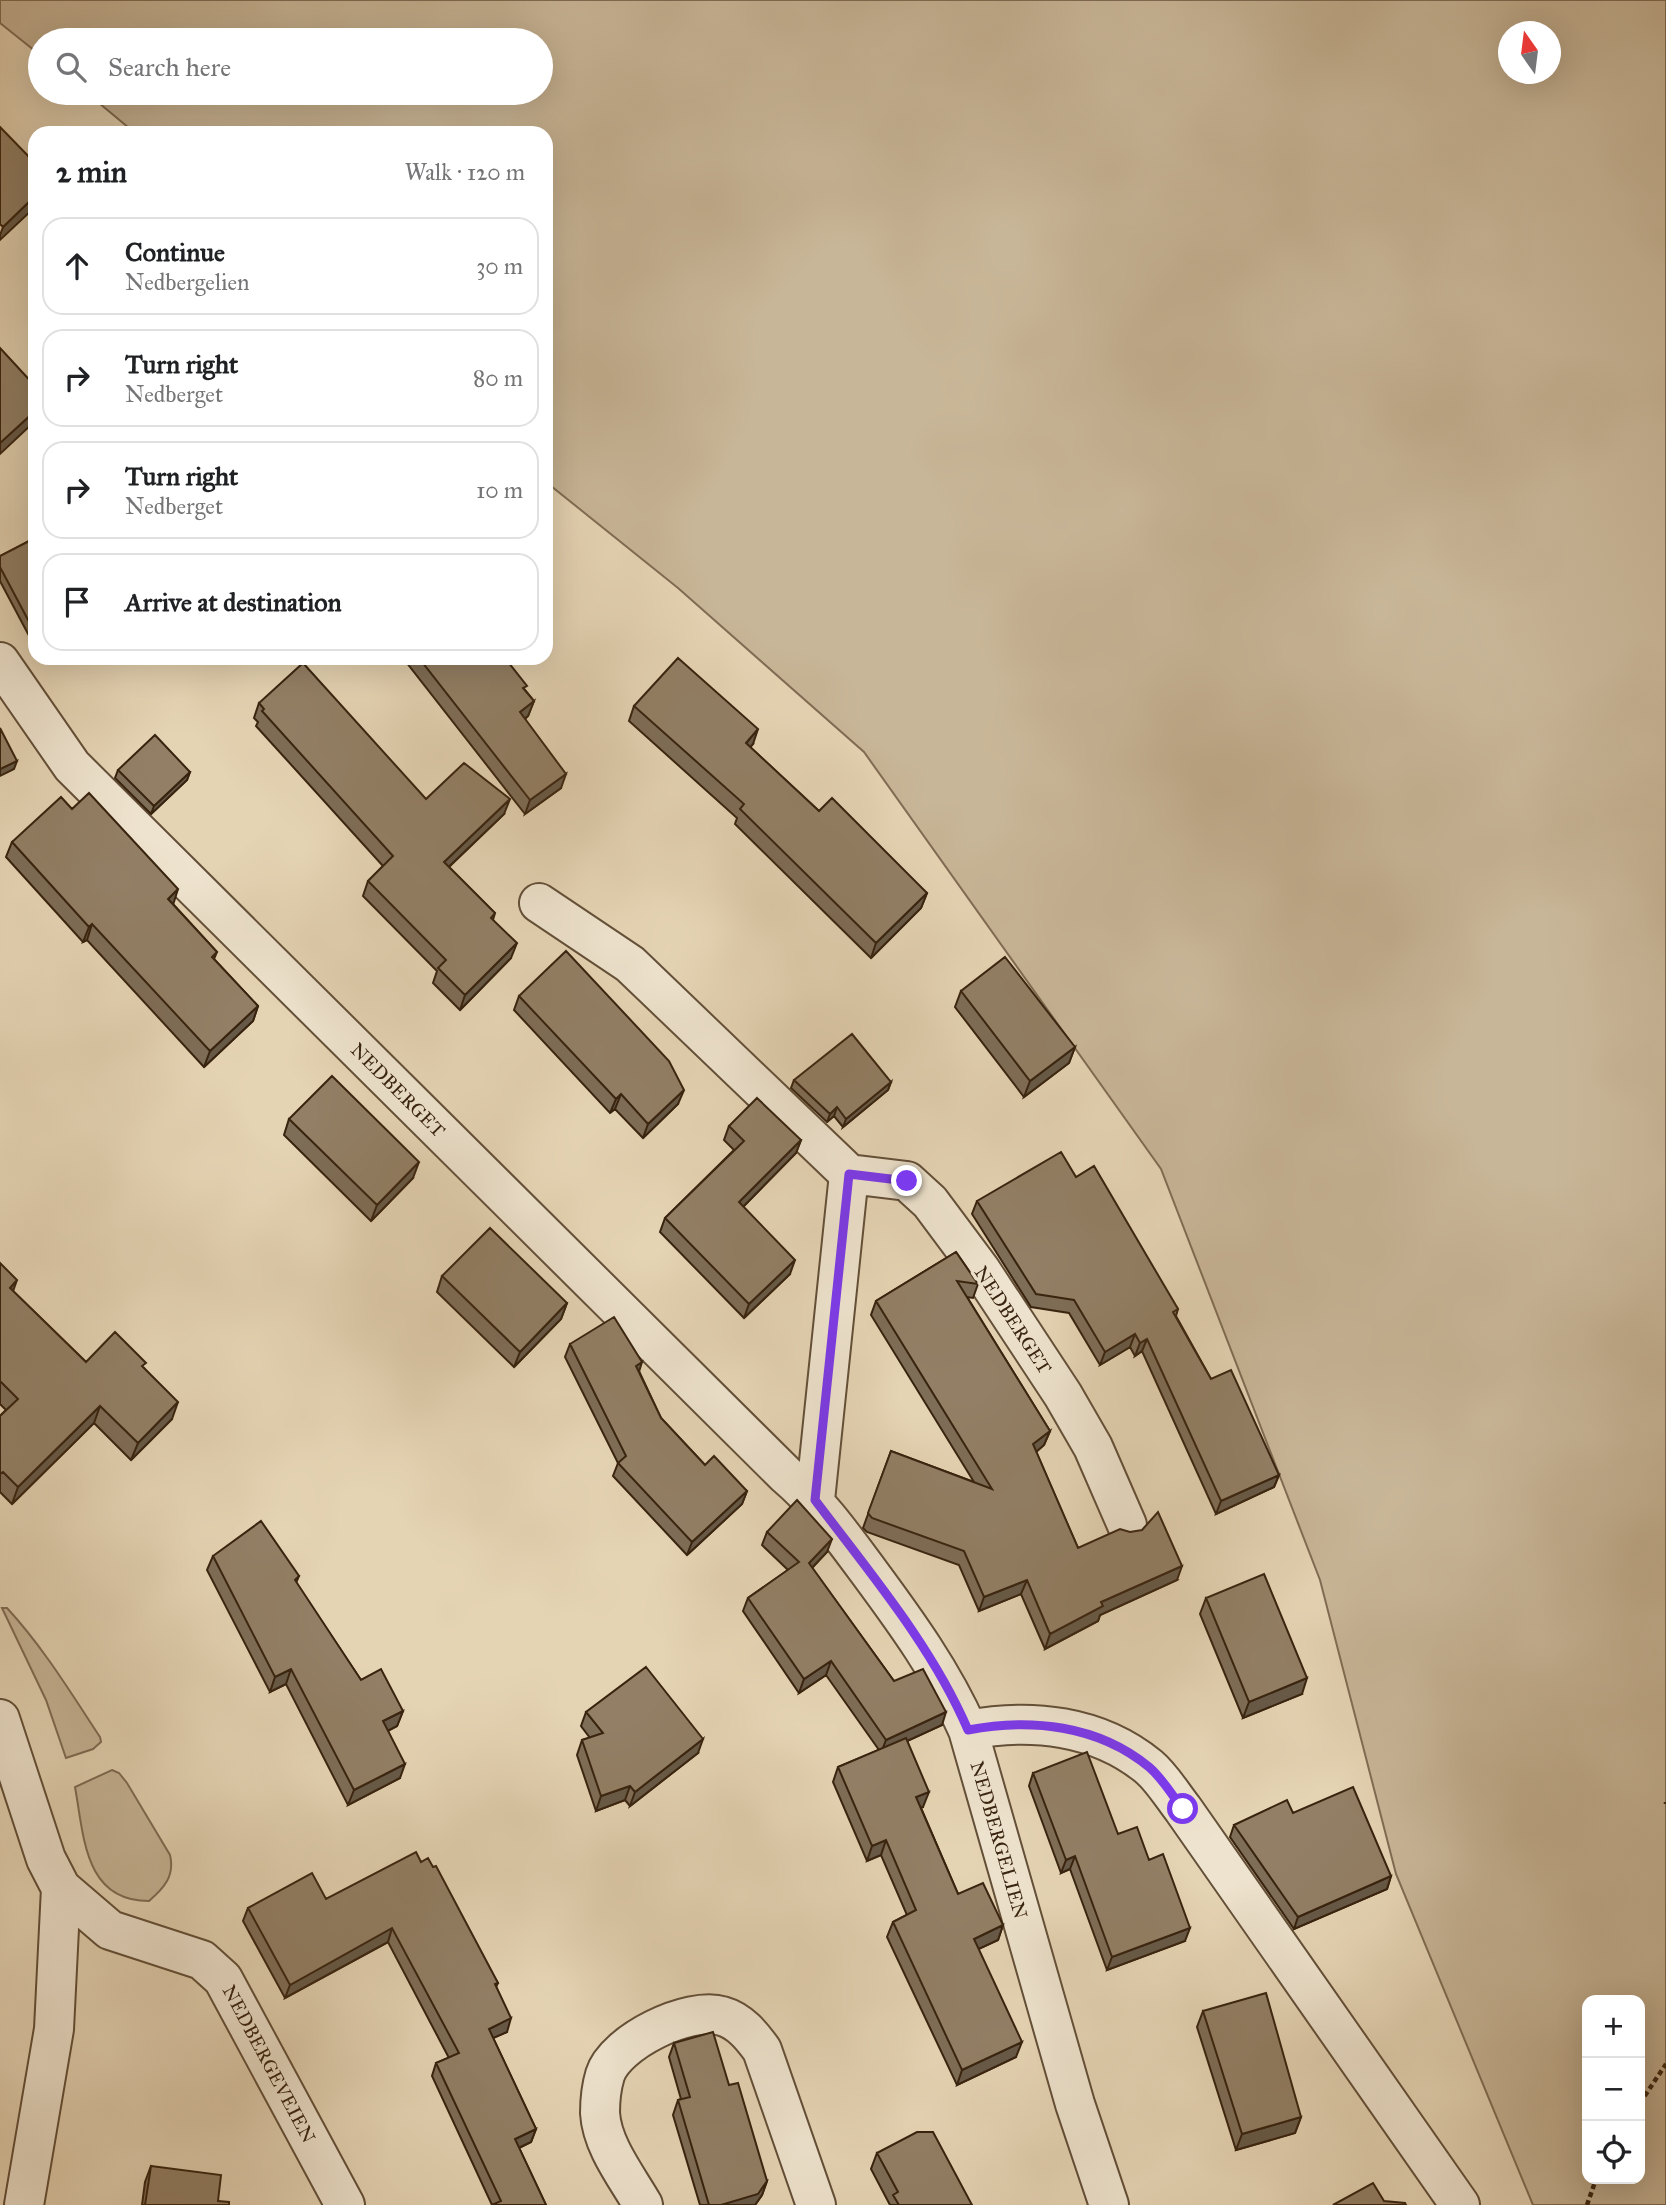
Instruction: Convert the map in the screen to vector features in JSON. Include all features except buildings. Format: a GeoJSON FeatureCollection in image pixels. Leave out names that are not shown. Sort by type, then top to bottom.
{"type":"FeatureCollection","features":[{"type":"Feature","properties":{"kind":"street","name":"NEDBERGET"},"geometry":{"type":"LineString","coordinates":[[0,662],[72,766],[767,1457],[815,1500],[886,1595],[951,1691],[968,1730]]}},
{"type":"Feature","properties":{"kind":"street"},"geometry":{"type":"LineString","coordinates":[[539,903],[631,964],[849,1174],[815,1500]]}},
{"type":"Feature","properties":{"kind":"street","name":"NEDBERGET"},"geometry":{"type":"LineString","coordinates":[[849,1174],[907,1181],[930,1202],[980,1269],[1063,1395],[1093,1447],[1127,1525]]}},
{"type":"Feature","properties":{"kind":"street","name":"NEDBERGEVEIEN"},"geometry":{"type":"LineString","coordinates":[[0,1719],[46,1859],[61,1888],[110,1930],[202,1960],[223,1979],[345,2205]]}},
{"type":"Feature","properties":{"kind":"street"},"geometry":{"type":"LineString","coordinates":[[968,1730],[995,1725],[1056,1725],[1119,1746],[1151,1768],[1252,1907],[1460,2205]]}},
{"type":"Feature","properties":{"kind":"street","name":"NEDBERGELIEN"},"geometry":{"type":"LineString","coordinates":[[968,1730],[1075,2104],[1109,2205]]}},
{"type":"Feature","properties":{"kind":"street","name":"NEDBERGEVEIEN"},"geometry":{"type":"LineString","coordinates":[[24,2205],[54,2029],[61,1888]]}},
{"type":"Feature","properties":{"kind":"street"},"geometry":{"type":"LineString","coordinates":[[643,2205],[608,2142],[600,2113],[605,2073],[631,2042],[683,2015],[722,2015],[749,2031],[762,2050],[816,2205]]}},
{"type":"Feature","properties":{"kind":"path"},"geometry":{"type":"LineString","coordinates":[[1645,2096],[1666,2064]]}},
{"type":"Feature","properties":{"kind":"path"},"geometry":{"type":"LineString","coordinates":[[1587,2205],[1594,2184]]}},
{"type":"Feature","properties":{"kind":"shaded area"},"geometry":{"type":"Polygon","coordinates":[[[0,0],[1666,0],[1666,2205],[1533,2205],[1396,1874],[1320,1580],[1161,1169],[864,752],[678,588],[553,488],[553,126],[127,126],[101,105],[553,105],[553,28],[28,28],[28,45],[0,23],[0,0]]]}},
{"type":"Feature","properties":{"kind":"shaded area"},"geometry":{"type":"Polygon","coordinates":[[[2,1608],[7,1608],[33,1638],[100,1737],[101,1742],[93,1749],[66,1758],[46,1700],[2,1608]]]}},
{"type":"Feature","properties":{"kind":"shaded area"},"geometry":{"type":"Polygon","coordinates":[[[112,1770],[119,1773],[127,1783],[170,1855],[170,1875],[149,1901],[128,1898],[111,1890],[99,1878],[85,1845],[75,1787],[112,1770]]]}},
{"type":"Feature","properties":{"kind":"route"},"geometry":{"type":"LineString","coordinates":[[907,1181],[849,1174],[815,1500],[886,1595],[951,1691],[968,1730],[995,1725],[1056,1725],[1119,1746],[1151,1768],[1183,1809]]}}]}
